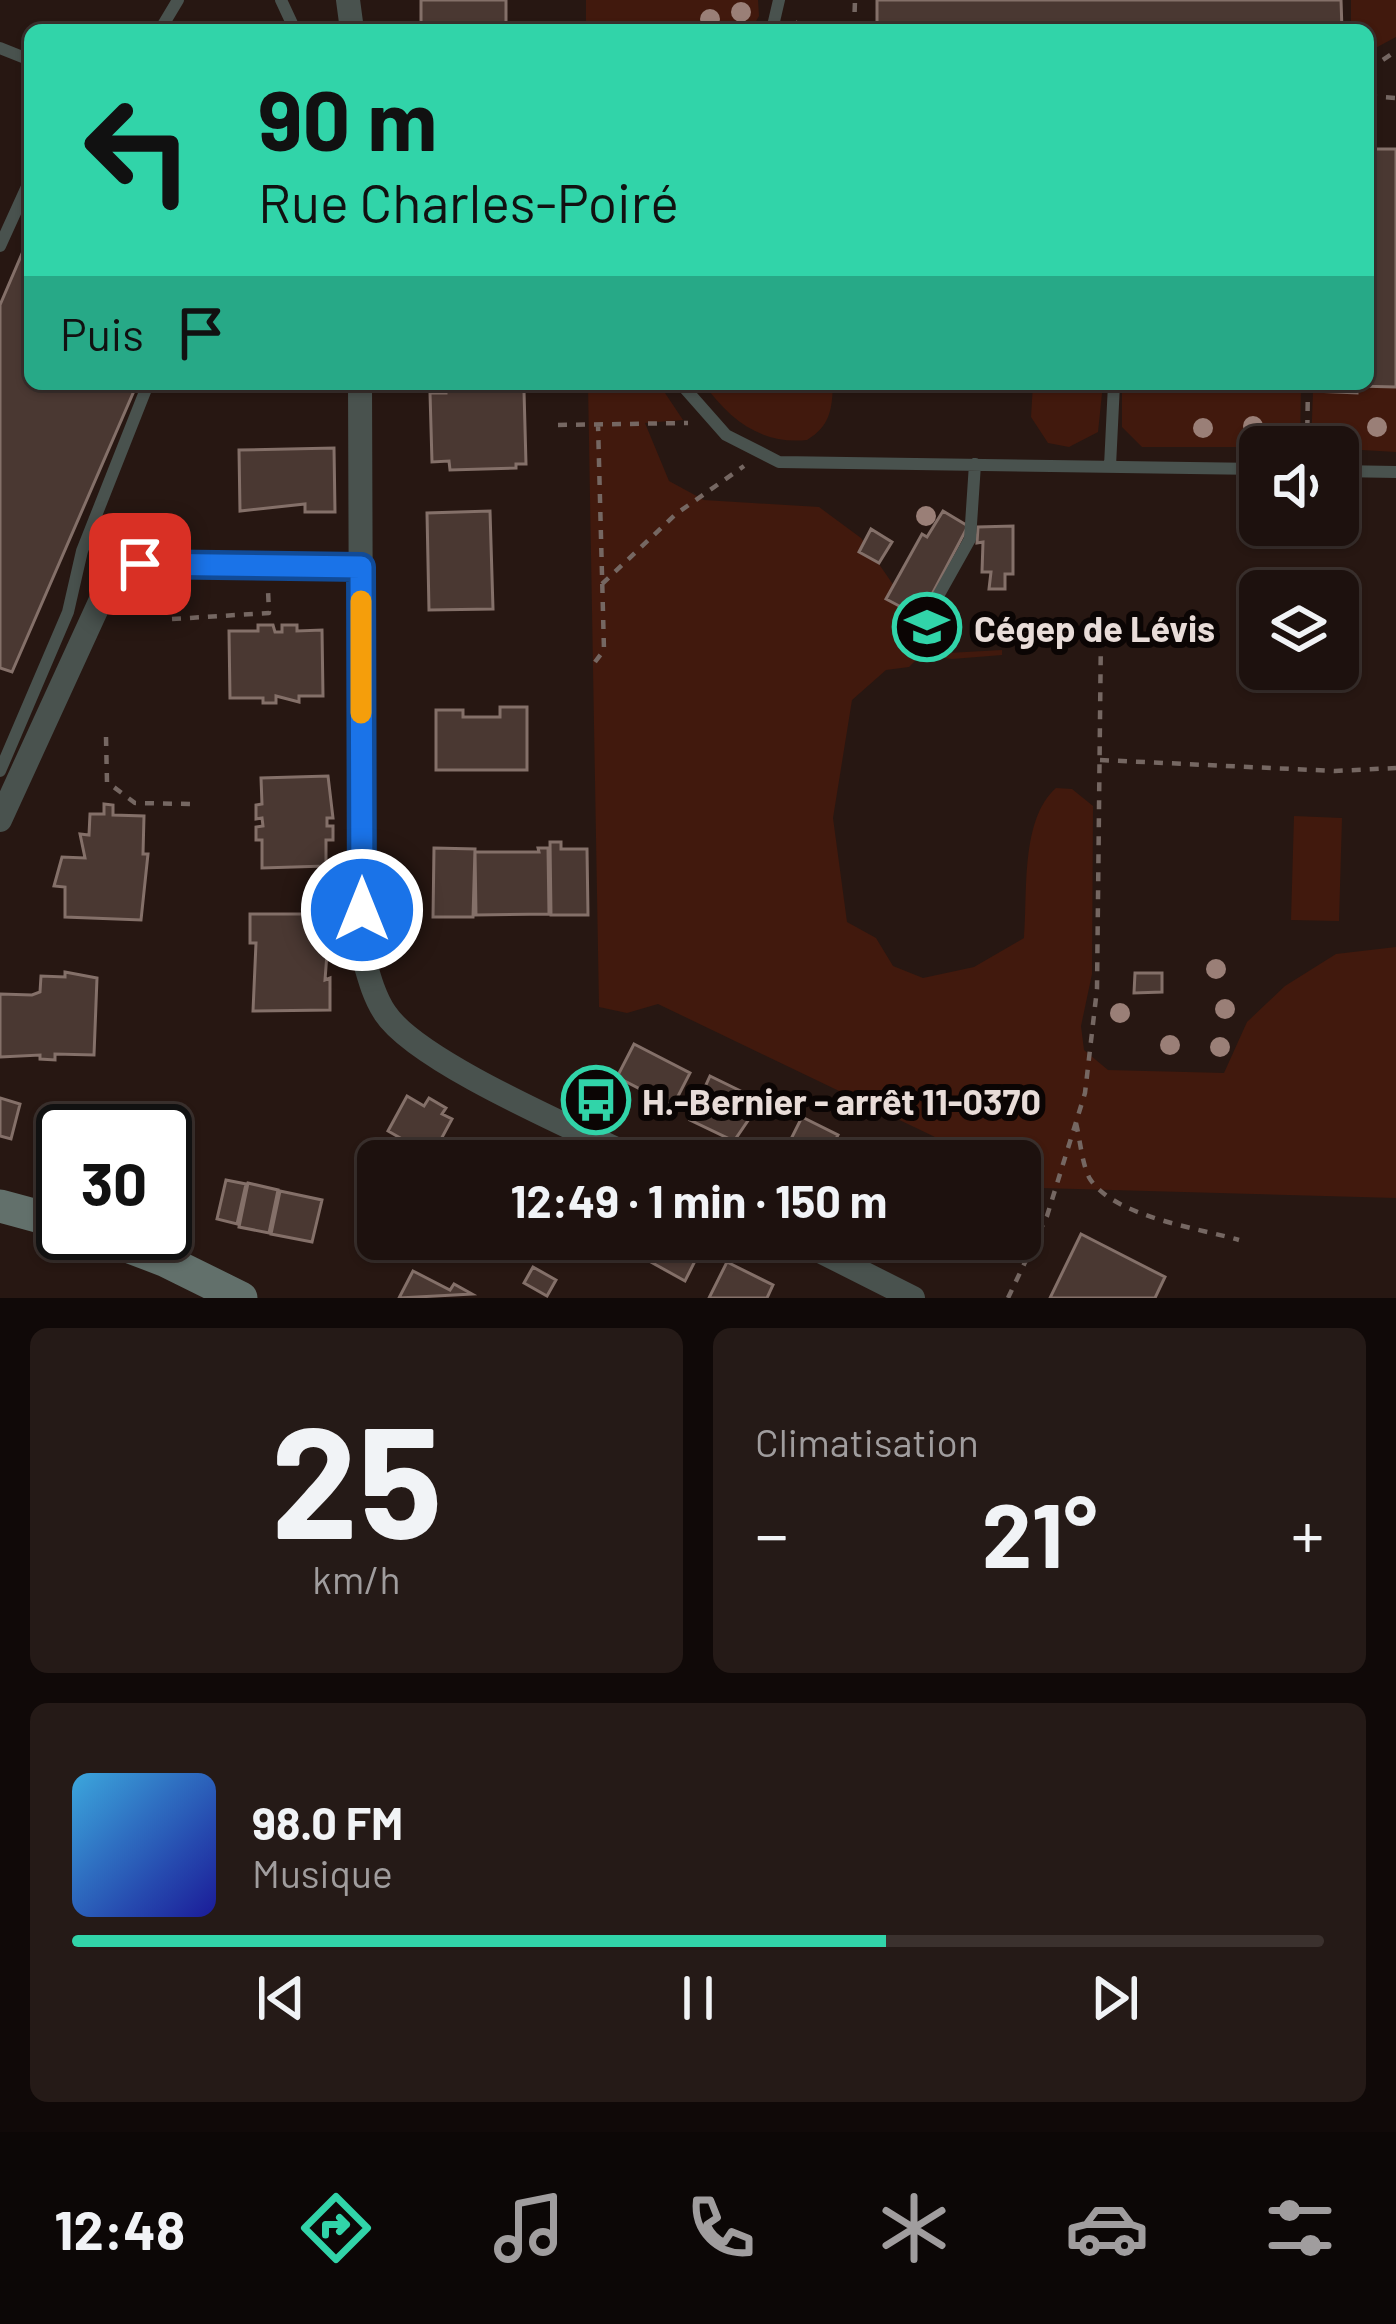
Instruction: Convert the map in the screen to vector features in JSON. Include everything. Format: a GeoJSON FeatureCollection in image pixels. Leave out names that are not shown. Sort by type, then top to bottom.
{"type":"FeatureCollection","features":[{"type":"Feature","properties":{"kind":"street"},"geometry":{"type":"LineString","coordinates":[[360,390],[362,952],[372,988],[386,1016],[435,1058],[599,1140]]}},
{"type":"Feature","properties":{"kind":"street"},"geometry":{"type":"LineString","coordinates":[[0,820],[104,593],[120,572],[139,564],[361,567]]}},
{"type":"Feature","properties":{"kind":"street"},"geometry":{"type":"LineString","coordinates":[[0,1206],[36,1216]]}},
{"type":"Feature","properties":{"kind":"street"},"geometry":{"type":"LineString","coordinates":[[164,1260],[241,1298]]}},
{"type":"Feature","properties":{"kind":"street"},"geometry":{"type":"LineString","coordinates":[[838,1260],[913,1298]]}},
{"type":"Feature","properties":{"kind":"lane"},"geometry":{"type":"LineString","coordinates":[[0,246],[24,193]]}},
{"type":"Feature","properties":{"kind":"lane"},"geometry":{"type":"LineString","coordinates":[[0,771],[68,612],[82,551],[146,390]]}},
{"type":"Feature","properties":{"kind":"lane"},"geometry":{"type":"LineString","coordinates":[[685,390],[704,415],[757,453],[779,461],[1239,469]]}},
{"type":"Feature","properties":{"kind":"lane"},"geometry":{"type":"LineString","coordinates":[[1110,466],[1114,390]]}},
{"type":"Feature","properties":{"kind":"lane"},"geometry":{"type":"LineString","coordinates":[[924,621],[970,539],[975,464]]}},
{"type":"Feature","properties":{"kind":"lane"},"geometry":{"type":"LineString","coordinates":[[1359,471],[1396,472]]}},
{"type":"Feature","properties":{"kind":"path"},"geometry":{"type":"LineString","coordinates":[[1307,426],[1308,390]]}},
{"type":"Feature","properties":{"kind":"path"},"geometry":{"type":"LineString","coordinates":[[558,425],[687,424],[704,415]]}},
{"type":"Feature","properties":{"kind":"path"},"geometry":{"type":"LineString","coordinates":[[595,662],[604,650],[598,424]]}},
{"type":"Feature","properties":{"kind":"path"},"geometry":{"type":"LineString","coordinates":[[602,584],[676,514],[757,453]]}},
{"type":"Feature","properties":{"kind":"path"},"geometry":{"type":"LineString","coordinates":[[172,619],[269,613],[268,566]]}},
{"type":"Feature","properties":{"kind":"path"},"geometry":{"type":"LineString","coordinates":[[1008,1298],[1047,1216],[1085,1093],[1097,989],[1101,630]]}},
{"type":"Feature","properties":{"kind":"path"},"geometry":{"type":"LineString","coordinates":[[106,737],[107,782],[135,803],[190,804]]}},
{"type":"Feature","properties":{"kind":"path"},"geometry":{"type":"LineString","coordinates":[[1100,760],[1335,771],[1396,768]]}},
{"type":"Feature","properties":{"kind":"path"},"geometry":{"type":"LineString","coordinates":[[1076,1124],[1090,1180],[1125,1205],[1174,1225],[1239,1240]]}},
{"type":"Feature","properties":{"kind":"shaded area"},"geometry":{"type":"Polygon","coordinates":[[[586,0],[758,0],[754,24],[586,24],[586,0]]]}},
{"type":"Feature","properties":{"kind":"shaded area"},"geometry":{"type":"Polygon","coordinates":[[[1351,0],[1396,0],[1396,37],[1374,49],[1374,24],[1351,24],[1351,0]]]}},
{"type":"Feature","properties":{"kind":"shaded area"},"geometry":{"type":"Polygon","coordinates":[[[1374,386],[1396,387],[1396,452],[1359,450],[1359,426],[1312,426],[1313,391],[1356,393],[1374,386]]]}},
{"type":"Feature","properties":{"kind":"shaded area"},"geometry":{"type":"Polygon","coordinates":[[[588,390],[663,390],[683,420],[645,423],[669,481],[704,500],[819,507],[861,538],[923,628],[922,642],[948,653],[1002,650],[1002,655],[952,659],[921,655],[909,667],[886,670],[852,700],[833,818],[847,922],[876,938],[893,966],[923,978],[974,967],[1024,938],[1031,838],[1044,802],[1056,788],[1072,789],[1093,806],[1092,974],[1081,1026],[1084,1050],[1108,1070],[1224,1073],[1247,1022],[1285,986],[1336,954],[1396,947],[1396,1198],[1041,1188],[1041,1140],[941,1140],[658,1004],[627,1013],[599,1007],[588,390]]]}},
{"type":"Feature","properties":{"kind":"shaded area"},"geometry":{"type":"Polygon","coordinates":[[[709,390],[832,390],[825,423],[807,440],[761,434],[724,408],[709,390]]]}},
{"type":"Feature","properties":{"kind":"shaded area"},"geometry":{"type":"Polygon","coordinates":[[[1033,390],[1102,390],[1098,432],[1069,447],[1048,443],[1031,417],[1033,390]]]}},
{"type":"Feature","properties":{"kind":"shaded area"},"geometry":{"type":"Polygon","coordinates":[[[1122,390],[1301,390],[1300,426],[1239,426],[1239,447],[1142,447],[1122,427],[1122,390]]]}},
{"type":"Feature","properties":{"kind":"shaded area"},"geometry":{"type":"Polygon","coordinates":[[[1294,816],[1342,818],[1339,921],[1291,920],[1294,816]]]}},
{"type":"Feature","properties":{"kind":"building"},"geometry":{"type":"Polygon","coordinates":[[[421,0],[506,0],[506,24],[421,24],[421,0]]]}},
{"type":"Feature","properties":{"kind":"building"},"geometry":{"type":"Polygon","coordinates":[[[877,0],[1341,0],[1342,24],[877,24],[877,0]]]}},
{"type":"Feature","properties":{"kind":"building"},"geometry":{"type":"Polygon","coordinates":[[[1374,149],[1396,149],[1396,387],[1374,386],[1374,149]]]}},
{"type":"Feature","properties":{"kind":"building"},"geometry":{"type":"Polygon","coordinates":[[[24,249],[24,390],[134,390],[12,672],[0,668],[0,305],[24,249]]]}},
{"type":"Feature","properties":{"kind":"building"},"geometry":{"type":"Polygon","coordinates":[[[524,391],[526,464],[450,470],[449,461],[432,462],[430,393],[524,391]]]}},
{"type":"Feature","properties":{"kind":"building"},"geometry":{"type":"Polygon","coordinates":[[[334,448],[335,512],[305,512],[305,504],[240,511],[239,450],[334,448]]]}},
{"type":"Feature","properties":{"kind":"building"},"geometry":{"type":"Polygon","coordinates":[[[490,511],[493,609],[429,610],[427,513],[490,511]]]}},
{"type":"Feature","properties":{"kind":"building"},"geometry":{"type":"Polygon","coordinates":[[[943,511],[968,526],[920,617],[886,599],[922,534],[927,537],[943,511]]]}},
{"type":"Feature","properties":{"kind":"building"},"geometry":{"type":"Polygon","coordinates":[[[1013,526],[1013,574],[1005,574],[1005,589],[989,589],[991,572],[982,572],[983,542],[977,543],[978,527],[1013,526]]]}},
{"type":"Feature","properties":{"kind":"building"},"geometry":{"type":"Polygon","coordinates":[[[871,529],[892,542],[879,563],[859,552],[871,529]]]}},
{"type":"Feature","properties":{"kind":"building"},"geometry":{"type":"Polygon","coordinates":[[[258,625],[273,625],[275,632],[282,632],[282,625],[297,625],[297,631],[322,630],[323,696],[299,696],[299,702],[276,696],[276,703],[230,698],[229,631],[258,631],[258,625]]]}},
{"type":"Feature","properties":{"kind":"building"},"geometry":{"type":"Polygon","coordinates":[[[500,707],[527,707],[527,770],[436,770],[436,710],[463,710],[463,717],[500,717],[500,707]]]}},
{"type":"Feature","properties":{"kind":"building"},"geometry":{"type":"Polygon","coordinates":[[[328,776],[333,818],[327,818],[327,826],[333,826],[333,840],[326,840],[326,866],[262,868],[262,840],[256,840],[256,827],[263,826],[262,818],[256,819],[256,805],[262,804],[261,778],[328,776]]]}},
{"type":"Feature","properties":{"kind":"building"},"geometry":{"type":"Polygon","coordinates":[[[104,804],[113,805],[113,815],[144,816],[143,854],[148,854],[141,920],[65,917],[65,887],[54,886],[62,857],[85,858],[80,834],[89,835],[90,814],[104,814],[104,804]]]}},
{"type":"Feature","properties":{"kind":"building"},"geometry":{"type":"Polygon","coordinates":[[[550,842],[561,842],[561,849],[587,849],[588,915],[551,915],[550,842]]]}},
{"type":"Feature","properties":{"kind":"building"},"geometry":{"type":"Polygon","coordinates":[[[434,848],[475,849],[473,917],[433,917],[434,848]]]}},
{"type":"Feature","properties":{"kind":"building"},"geometry":{"type":"Polygon","coordinates":[[[538,848],[548,848],[549,914],[476,915],[475,852],[539,852],[538,848]]]}},
{"type":"Feature","properties":{"kind":"building"},"geometry":{"type":"Polygon","coordinates":[[[250,914],[330,914],[325,980],[330,978],[330,1010],[253,1011],[256,943],[250,943],[250,914]]]}},
{"type":"Feature","properties":{"kind":"building"},"geometry":{"type":"Polygon","coordinates":[[[65,972],[97,978],[94,1055],[55,1054],[55,1060],[40,1059],[40,1055],[0,1057],[0,994],[32,995],[40,992],[41,976],[65,977],[65,972]]]}},
{"type":"Feature","properties":{"kind":"building"},"geometry":{"type":"Polygon","coordinates":[[[1135,973],[1162,973],[1162,992],[1134,993],[1135,973]]]}},
{"type":"Feature","properties":{"kind":"building"},"geometry":{"type":"Polygon","coordinates":[[[634,1044],[690,1073],[673,1106],[617,1077],[634,1044]]]}},
{"type":"Feature","properties":{"kind":"building"},"geometry":{"type":"Polygon","coordinates":[[[710,1076],[755,1098],[749,1119],[735,1140],[690,1120],[710,1076]]]}},
{"type":"Feature","properties":{"kind":"building"},"geometry":{"type":"Polygon","coordinates":[[[407,1096],[424,1106],[429,1098],[446,1108],[442,1114],[452,1119],[441,1140],[404,1140],[388,1131],[407,1096]]]}},
{"type":"Feature","properties":{"kind":"building"},"geometry":{"type":"Polygon","coordinates":[[[0,1098],[20,1104],[11,1139],[0,1136],[0,1098]]]}},
{"type":"Feature","properties":{"kind":"building"},"geometry":{"type":"Polygon","coordinates":[[[802,1117],[838,1135],[836,1140],[790,1140],[802,1117]]]}},
{"type":"Feature","properties":{"kind":"building"},"geometry":{"type":"Polygon","coordinates":[[[226,1180],[246,1184],[237,1224],[217,1219],[226,1180]]]}},
{"type":"Feature","properties":{"kind":"building"},"geometry":{"type":"Polygon","coordinates":[[[248,1183],[278,1190],[269,1233],[239,1227],[248,1183]]]}},
{"type":"Feature","properties":{"kind":"building"},"geometry":{"type":"Polygon","coordinates":[[[280,1191],[322,1200],[312,1242],[271,1234],[280,1191]]]}},
{"type":"Feature","properties":{"kind":"building"},"geometry":{"type":"Polygon","coordinates":[[[1081,1234],[1165,1277],[1155,1298],[1050,1298],[1081,1234]]]}},
{"type":"Feature","properties":{"kind":"building"},"geometry":{"type":"Polygon","coordinates":[[[647,1260],[696,1260],[685,1281],[647,1260]]]}},
{"type":"Feature","properties":{"kind":"building"},"geometry":{"type":"Polygon","coordinates":[[[727,1262],[773,1285],[767,1298],[709,1298],[727,1262]]]}},
{"type":"Feature","properties":{"kind":"building"},"geometry":{"type":"Polygon","coordinates":[[[533,1267],[556,1280],[547,1296],[524,1283],[533,1267]]]}},
{"type":"Feature","properties":{"kind":"building"},"geometry":{"type":"Polygon","coordinates":[[[413,1271],[450,1290],[454,1284],[472,1294],[399,1298],[413,1271]]]}},
{"type":"Feature","properties":{"kind":"slow traffic"},"geometry":{"type":"LineString","coordinates":[[361,601],[361,713]]}},
{"type":"Feature","properties":{"kind":"place","name":"Cégep de Lévis"},"geometry":{"type":"Point","coordinates":[927,627]}},
{"type":"Feature","properties":{"kind":"place","name":"H.-Bernier - arrêt 11-0370"},"geometry":{"type":"Point","coordinates":[596,1100]}},
{"type":"Feature","properties":{"kind":"route"},"geometry":{"type":"LineString","coordinates":[[140,564],[361,567],[362,910]]}}]}
